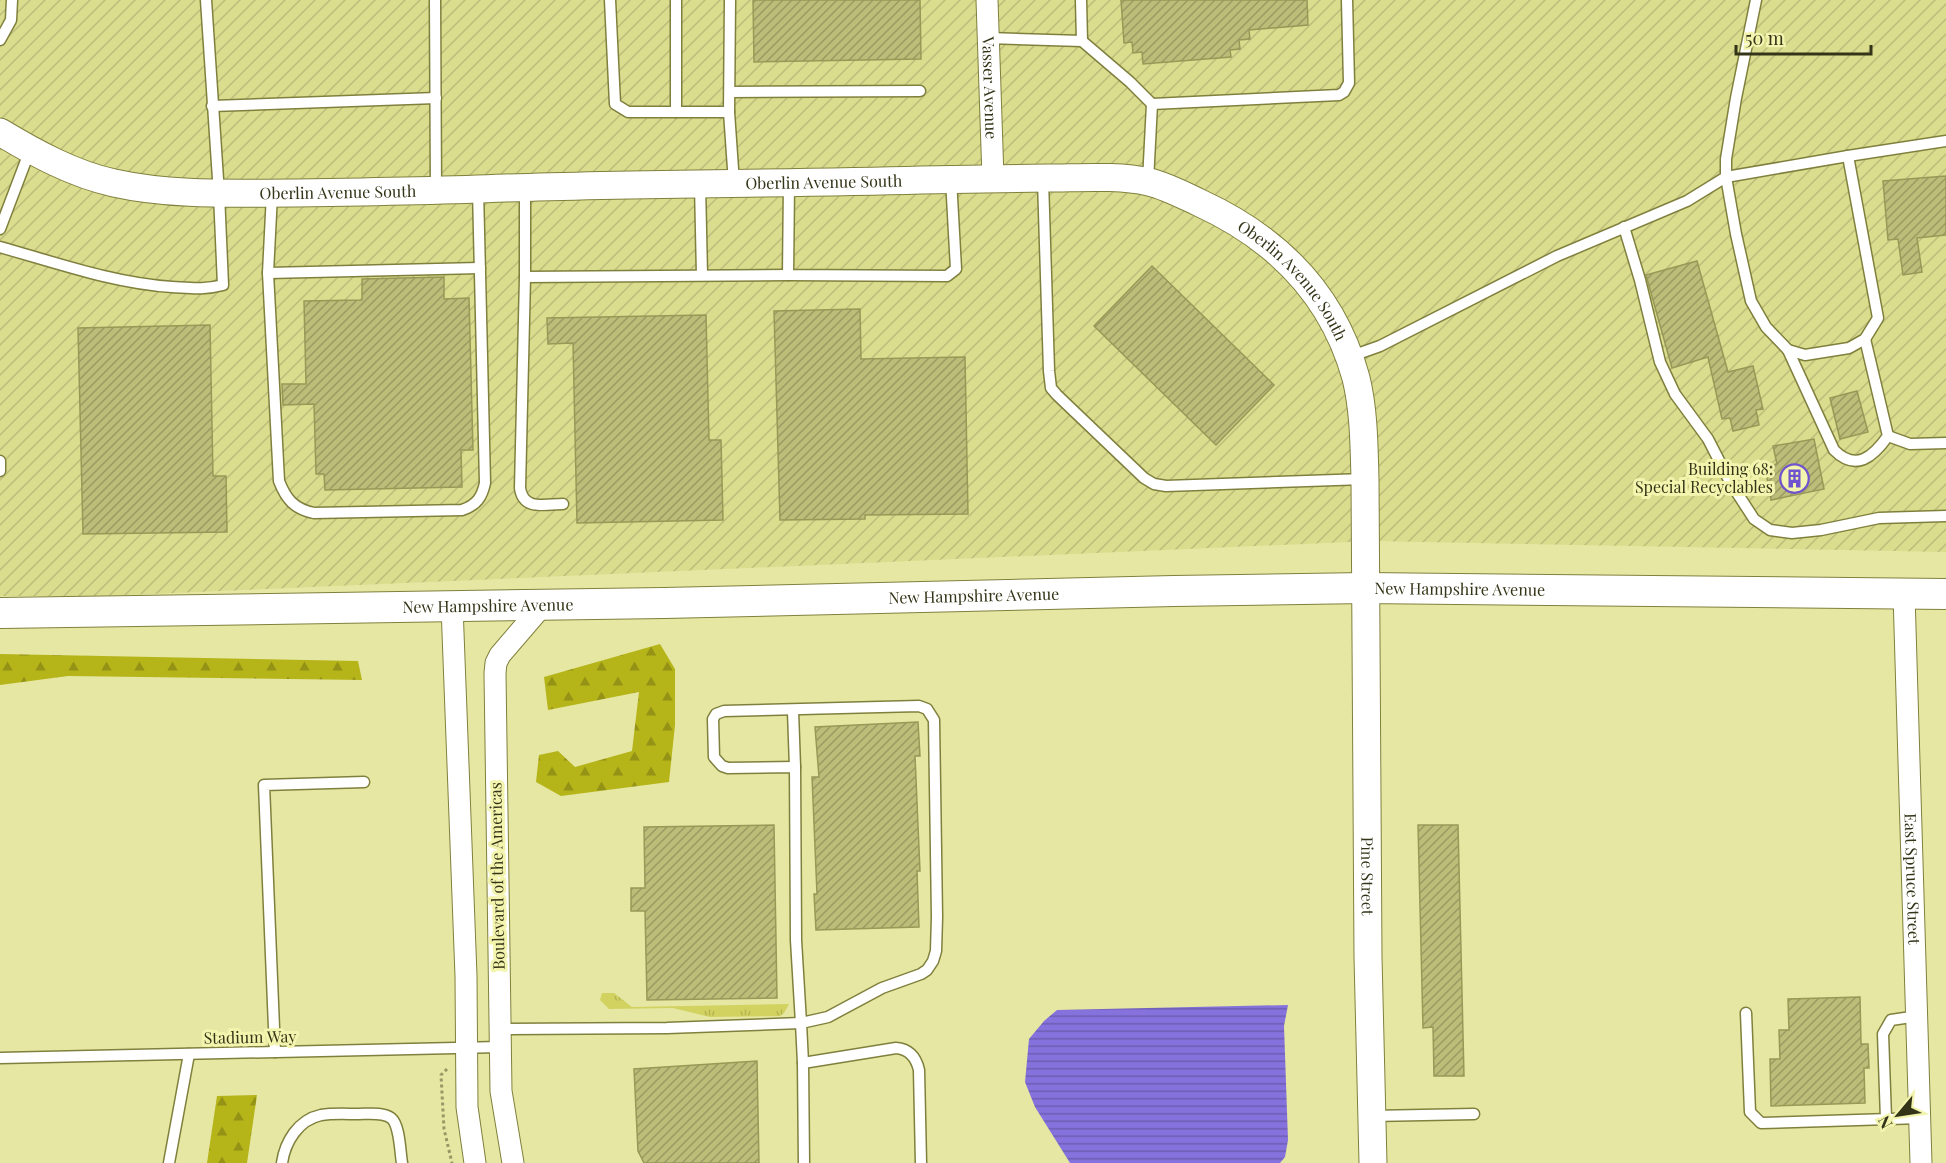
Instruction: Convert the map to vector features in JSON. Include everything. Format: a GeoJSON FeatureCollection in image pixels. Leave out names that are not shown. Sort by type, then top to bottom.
{"type":"FeatureCollection","features":[{"type":"Feature","properties":{"kind":"main road","name":"New Hampshire Avenue"},"geometry":{"type":"LineString","coordinates":[[0,613],[543,605],[1365,588],[1946,594]]}},
{"type":"Feature","properties":{"kind":"street","name":"Vasser Avenue"},"geometry":{"type":"LineString","coordinates":[[987,0],[993,178]]}},
{"type":"Feature","properties":{"kind":"street","name":"Oberlin Avenue South"},"geometry":{"type":"LineString","coordinates":[[0,132],[30,150],[112,183],[159,190],[219,194],[993,178],[1104,178],[1148,182],[1227,215],[1269,244],[1315,291],[1340,335],[1349,357],[1361,404],[1365,479],[1365,588]]}},
{"type":"Feature","properties":{"kind":"street","name":"Pine Street"},"geometry":{"type":"LineString","coordinates":[[1365,588],[1368,957],[1373,1163]]}},
{"type":"Feature","properties":{"kind":"street","name":"East Spruce Street"},"geometry":{"type":"LineString","coordinates":[[1904,594],[1922,1163]]}},
{"type":"Feature","properties":{"kind":"street","name":"Boulevard of the Americas"},"geometry":{"type":"LineString","coordinates":[[513,1163],[501,1091],[495,673],[496,663],[501,655],[543,605]]}},
{"type":"Feature","properties":{"kind":"street","name":"Boulevard of the Americas"},"geometry":{"type":"LineString","coordinates":[[452,606],[466,976],[467,1107],[475,1163]]}},
{"type":"Feature","properties":{"kind":"lane"},"geometry":{"type":"LineString","coordinates":[[0,40],[11,20],[12,0]]}},
{"type":"Feature","properties":{"kind":"lane"},"geometry":{"type":"LineString","coordinates":[[0,247],[103,277],[155,286],[206,289],[223,285],[206,0]]}},
{"type":"Feature","properties":{"kind":"lane"},"geometry":{"type":"LineString","coordinates":[[435,0],[436,191]]}},
{"type":"Feature","properties":{"kind":"lane"},"geometry":{"type":"LineString","coordinates":[[610,0],[615,104],[628,112],[729,112]]}},
{"type":"Feature","properties":{"kind":"lane"},"geometry":{"type":"LineString","coordinates":[[676,0],[676,112]]}},
{"type":"Feature","properties":{"kind":"lane"},"geometry":{"type":"LineString","coordinates":[[730,0],[729,112],[734,183]]}},
{"type":"Feature","properties":{"kind":"lane"},"geometry":{"type":"LineString","coordinates":[[1081,0],[1082,41]]}},
{"type":"Feature","properties":{"kind":"lane"},"geometry":{"type":"LineString","coordinates":[[988,38],[1082,41],[1152,104],[1339,95],[1344,92],[1349,83],[1347,0]]}},
{"type":"Feature","properties":{"kind":"lane"},"geometry":{"type":"LineString","coordinates":[[1756,0],[1726,159],[1726,177],[1736,234],[1751,301],[1766,327],[1788,350],[1834,450],[1843,460],[1856,461],[1867,458],[1878,449],[1887,436],[1865,339]]}},
{"type":"Feature","properties":{"kind":"lane"},"geometry":{"type":"LineString","coordinates":[[730,92],[920,91]]}},
{"type":"Feature","properties":{"kind":"lane"},"geometry":{"type":"LineString","coordinates":[[212,106],[436,98]]}},
{"type":"Feature","properties":{"kind":"lane"},"geometry":{"type":"LineString","coordinates":[[1148,182],[1152,104]]}},
{"type":"Feature","properties":{"kind":"lane"},"geometry":{"type":"LineString","coordinates":[[1349,357],[1380,346],[1557,256],[1688,201],[1726,177],[1946,141]]}},
{"type":"Feature","properties":{"kind":"lane"},"geometry":{"type":"LineString","coordinates":[[0,227],[30,150]]}},
{"type":"Feature","properties":{"kind":"lane"},"geometry":{"type":"LineString","coordinates":[[1788,350],[1805,355],[1849,348],[1865,339],[1878,318],[1848,156]]}},
{"type":"Feature","properties":{"kind":"lane"},"geometry":{"type":"LineString","coordinates":[[1043,178],[1051,388],[1144,478],[1155,484],[1166,486],[1365,479]]}},
{"type":"Feature","properties":{"kind":"lane"},"geometry":{"type":"LineString","coordinates":[[525,277],[947,276],[956,269],[951,179]]}},
{"type":"Feature","properties":{"kind":"lane"},"geometry":{"type":"LineString","coordinates":[[700,183],[702,275]]}},
{"type":"Feature","properties":{"kind":"lane"},"geometry":{"type":"LineString","coordinates":[[788,275],[789,184]]}},
{"type":"Feature","properties":{"kind":"lane"},"geometry":{"type":"LineString","coordinates":[[525,188],[521,496],[524,501],[531,504],[563,504]]}},
{"type":"Feature","properties":{"kind":"lane"},"geometry":{"type":"LineString","coordinates":[[272,193],[268,273],[279,481],[284,495],[292,505],[303,511],[314,513],[462,510],[478,501],[483,493],[485,483],[478,189]]}},
{"type":"Feature","properties":{"kind":"lane"},"geometry":{"type":"LineString","coordinates":[[1624,227],[1640,280],[1660,362],[1675,394],[1708,439],[1730,482],[1754,519],[1770,530],[1792,533],[1821,530],[1879,518],[1946,516]]}},
{"type":"Feature","properties":{"kind":"lane"},"geometry":{"type":"LineString","coordinates":[[268,273],[480,268]]}},
{"type":"Feature","properties":{"kind":"lane"},"geometry":{"type":"LineString","coordinates":[[1887,436],[1910,444],[1946,443]]}},
{"type":"Feature","properties":{"kind":"lane"},"geometry":{"type":"LineString","coordinates":[[0,461],[0,471]]}},
{"type":"Feature","properties":{"kind":"lane","name":"Stadium Way"},"geometry":{"type":"LineString","coordinates":[[0,1058],[466,1048],[500,1038],[801,1023],[828,1017],[882,988],[921,974],[933,962],[936,951],[937,917],[934,720],[927,709],[919,706],[724,711],[717,714],[713,722],[714,757],[722,766],[728,768],[795,767]]}},
{"type":"Feature","properties":{"kind":"lane"},"geometry":{"type":"LineString","coordinates":[[793,711],[796,940],[803,1064],[804,1163]]}},
{"type":"Feature","properties":{"kind":"lane"},"geometry":{"type":"LineString","coordinates":[[275,1052],[264,785],[364,782]]}},
{"type":"Feature","properties":{"kind":"lane"},"geometry":{"type":"LineString","coordinates":[[1746,1013],[1749,1112],[1761,1123],[1921,1118]]}},
{"type":"Feature","properties":{"kind":"lane"},"geometry":{"type":"LineString","coordinates":[[1886,1119],[1883,1034],[1891,1020],[1918,1016]]}},
{"type":"Feature","properties":{"kind":"lane"},"geometry":{"type":"LineString","coordinates":[[803,1064],[896,1048],[905,1049],[911,1054],[919,1070],[921,1163]]}},
{"type":"Feature","properties":{"kind":"lane"},"geometry":{"type":"LineString","coordinates":[[170,1163],[189,1054]]}},
{"type":"Feature","properties":{"kind":"lane"},"geometry":{"type":"LineString","coordinates":[[282,1163],[287,1143],[294,1133],[311,1119],[323,1114],[373,1114],[390,1117],[397,1128],[402,1163]]}},
{"type":"Feature","properties":{"kind":"lane"},"geometry":{"type":"LineString","coordinates":[[1372,1116],[1474,1114]]}},
{"type":"Feature","properties":{"kind":"shaded area"},"geometry":{"type":"Polygon","coordinates":[[[0,0],[1946,0],[1946,552],[1372,541],[104,596],[0,596],[0,0]]]}},
{"type":"Feature","properties":{"kind":"shaded area"},"geometry":{"type":"Polygon","coordinates":[[[1288,1005],[1284,1026],[1288,1140],[1285,1157],[1280,1163],[1070,1163],[1035,1107],[1025,1082],[1029,1039],[1057,1010],[1288,1005]]]}},
{"type":"Feature","properties":{"kind":"green space"},"geometry":{"type":"Polygon","coordinates":[[[660,644],[675,669],[675,725],[669,782],[561,796],[536,782],[539,755],[558,751],[575,767],[632,751],[639,692],[548,710],[544,677],[660,644]]]}},
{"type":"Feature","properties":{"kind":"green space"},"geometry":{"type":"Polygon","coordinates":[[[0,654],[358,661],[362,680],[68,676],[0,685],[0,654]]]}},
{"type":"Feature","properties":{"kind":"green space"},"geometry":{"type":"Polygon","coordinates":[[[602,993],[614,993],[632,1007],[789,1004],[780,1016],[710,1017],[673,1008],[609,1009],[600,1000],[602,993]]]}},
{"type":"Feature","properties":{"kind":"green space"},"geometry":{"type":"Polygon","coordinates":[[[257,1095],[247,1163],[207,1163],[217,1096],[257,1095]]]}},
{"type":"Feature","properties":{"kind":"building"},"geometry":{"type":"Polygon","coordinates":[[[753,0],[920,0],[921,59],[754,62],[753,0]]]}},
{"type":"Feature","properties":{"kind":"building"},"geometry":{"type":"Polygon","coordinates":[[[1121,0],[1307,0],[1308,25],[1249,30],[1250,39],[1239,40],[1240,49],[1230,50],[1231,57],[1143,64],[1142,52],[1133,53],[1132,42],[1124,43],[1121,0]]]}},
{"type":"Feature","properties":{"kind":"building"},"geometry":{"type":"Polygon","coordinates":[[[1946,176],[1946,235],[1917,238],[1922,272],[1903,275],[1898,239],[1888,240],[1883,181],[1946,176]]]}},
{"type":"Feature","properties":{"kind":"building"},"geometry":{"type":"Polygon","coordinates":[[[1697,261],[1728,372],[1753,366],[1763,409],[1756,410],[1759,425],[1733,431],[1730,418],[1722,419],[1708,357],[1672,368],[1646,275],[1697,261]]]}},
{"type":"Feature","properties":{"kind":"building"},"geometry":{"type":"Polygon","coordinates":[[[1152,266],[1274,385],[1216,445],[1094,326],[1152,266]]]}},
{"type":"Feature","properties":{"kind":"building"},"geometry":{"type":"Polygon","coordinates":[[[444,277],[444,299],[469,298],[473,450],[461,450],[462,487],[325,490],[324,474],[316,474],[314,404],[283,405],[282,384],[306,384],[304,301],[362,300],[362,279],[444,277]]]}},
{"type":"Feature","properties":{"kind":"building"},"geometry":{"type":"Polygon","coordinates":[[[860,309],[861,359],[965,357],[968,514],[865,515],[865,519],[780,520],[774,311],[860,309]]]}},
{"type":"Feature","properties":{"kind":"building"},"geometry":{"type":"Polygon","coordinates":[[[706,315],[709,440],[721,440],[723,520],[577,523],[573,343],[548,344],[547,318],[706,315]]]}},
{"type":"Feature","properties":{"kind":"building"},"geometry":{"type":"Polygon","coordinates":[[[210,325],[213,476],[226,476],[227,532],[83,534],[78,328],[210,325]]]}},
{"type":"Feature","properties":{"kind":"building"},"geometry":{"type":"Polygon","coordinates":[[[1857,391],[1868,432],[1840,439],[1830,398],[1857,391]]]}},
{"type":"Feature","properties":{"kind":"building","name":"Building 68: Special Recyclables"},"geometry":{"type":"Polygon","coordinates":[[[1814,439],[1824,489],[1771,500],[1765,466],[1777,464],[1773,446],[1814,439]]]}},
{"type":"Feature","properties":{"kind":"building"},"geometry":{"type":"Polygon","coordinates":[[[918,722],[920,756],[915,756],[920,871],[917,871],[919,927],[816,930],[814,894],[817,894],[812,777],[819,777],[815,727],[918,722]]]}},
{"type":"Feature","properties":{"kind":"building"},"geometry":{"type":"Polygon","coordinates":[[[774,825],[777,998],[647,1000],[645,911],[631,911],[631,888],[645,888],[644,827],[774,825]]]}},
{"type":"Feature","properties":{"kind":"building"},"geometry":{"type":"Polygon","coordinates":[[[1418,825],[1458,825],[1464,1076],[1434,1076],[1433,1027],[1423,1028],[1418,825]]]}},
{"type":"Feature","properties":{"kind":"building"},"geometry":{"type":"Polygon","coordinates":[[[1860,997],[1861,1044],[1868,1044],[1869,1068],[1864,1068],[1865,1103],[1771,1106],[1770,1059],[1780,1059],[1779,1030],[1789,1030],[1788,999],[1860,997]]]}},
{"type":"Feature","properties":{"kind":"building"},"geometry":{"type":"Polygon","coordinates":[[[757,1061],[759,1163],[644,1163],[638,1151],[634,1069],[757,1061]]]}},
{"type":"Feature","properties":{"kind":"place","name":"Building 68: Special Recyclables"},"geometry":{"type":"Point","coordinates":[1794,478]}}]}
